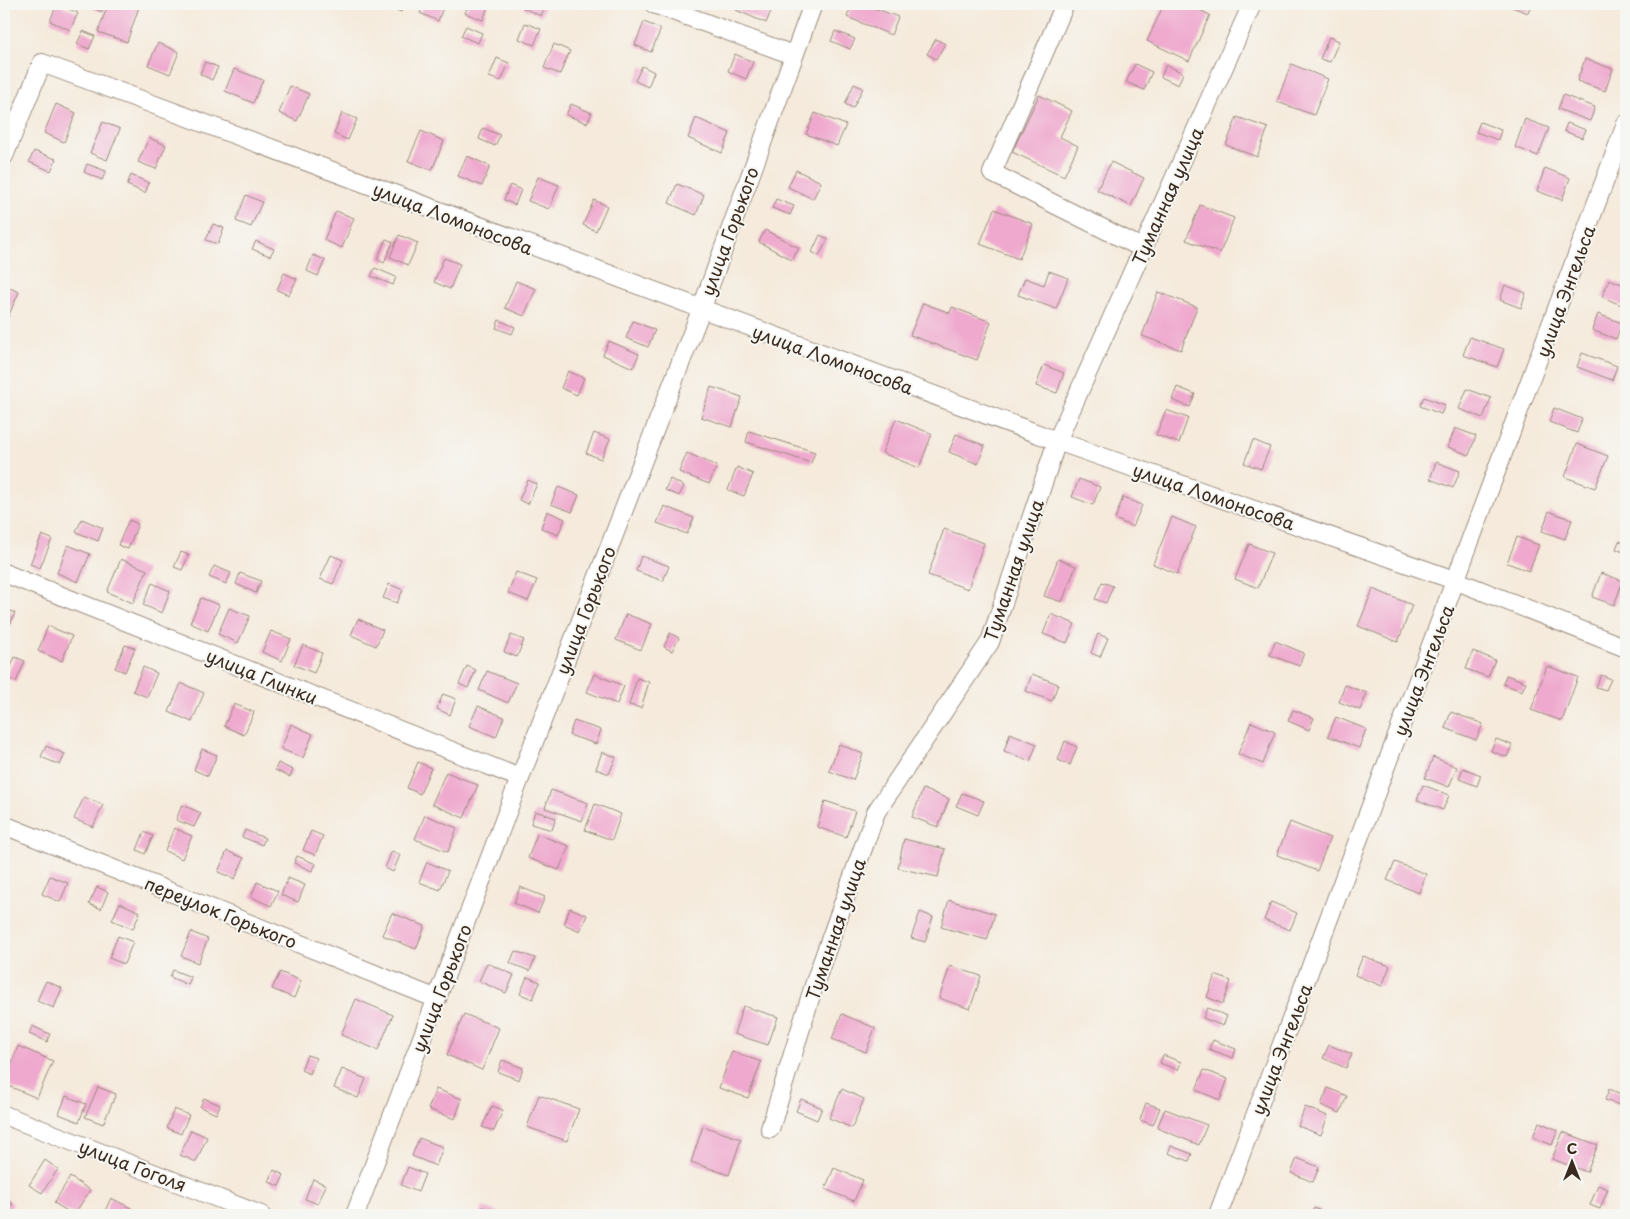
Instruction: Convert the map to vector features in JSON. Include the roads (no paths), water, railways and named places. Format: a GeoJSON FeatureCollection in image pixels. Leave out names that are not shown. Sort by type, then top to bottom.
{"type":"FeatureCollection","features":[{"type":"Feature","properties":{"kind":"street"},"geometry":{"type":"LineString","coordinates":[[654,4],[793,55]]}},
{"type":"Feature","properties":{"kind":"street","name":"улица Горького"},"geometry":{"type":"LineString","coordinates":[[355,1215],[520,778],[701,310],[813,4]]}},
{"type":"Feature","properties":{"kind":"street"},"geometry":{"type":"LineString","coordinates":[[1065,4],[992,173],[1144,249]]}},
{"type":"Feature","properties":{"kind":"street","name":"Туманная улица"},"geometry":{"type":"LineString","coordinates":[[770,1129],[815,982],[876,812],[990,642],[1057,441],[1252,4]]}},
{"type":"Feature","properties":{"kind":"street","name":"улица Ломоносова"},"geometry":{"type":"LineString","coordinates":[[4,156],[42,63],[1057,441],[1457,581],[1626,648]]}},
{"type":"Feature","properties":{"kind":"street","name":"улица Энгельса"},"geometry":{"type":"LineString","coordinates":[[1218,1215],[1457,581],[1626,124]]}},
{"type":"Feature","properties":{"kind":"street","name":"улица Глинки"},"geometry":{"type":"LineString","coordinates":[[4,573],[520,778]]}},
{"type":"Feature","properties":{"kind":"street","name":"переулок Горького"},"geometry":{"type":"LineString","coordinates":[[4,825],[437,999]]}},
{"type":"Feature","properties":{"kind":"street","name":"улица Гоголя"},"geometry":{"type":"LineString","coordinates":[[4,1115],[261,1215]]}}]}
